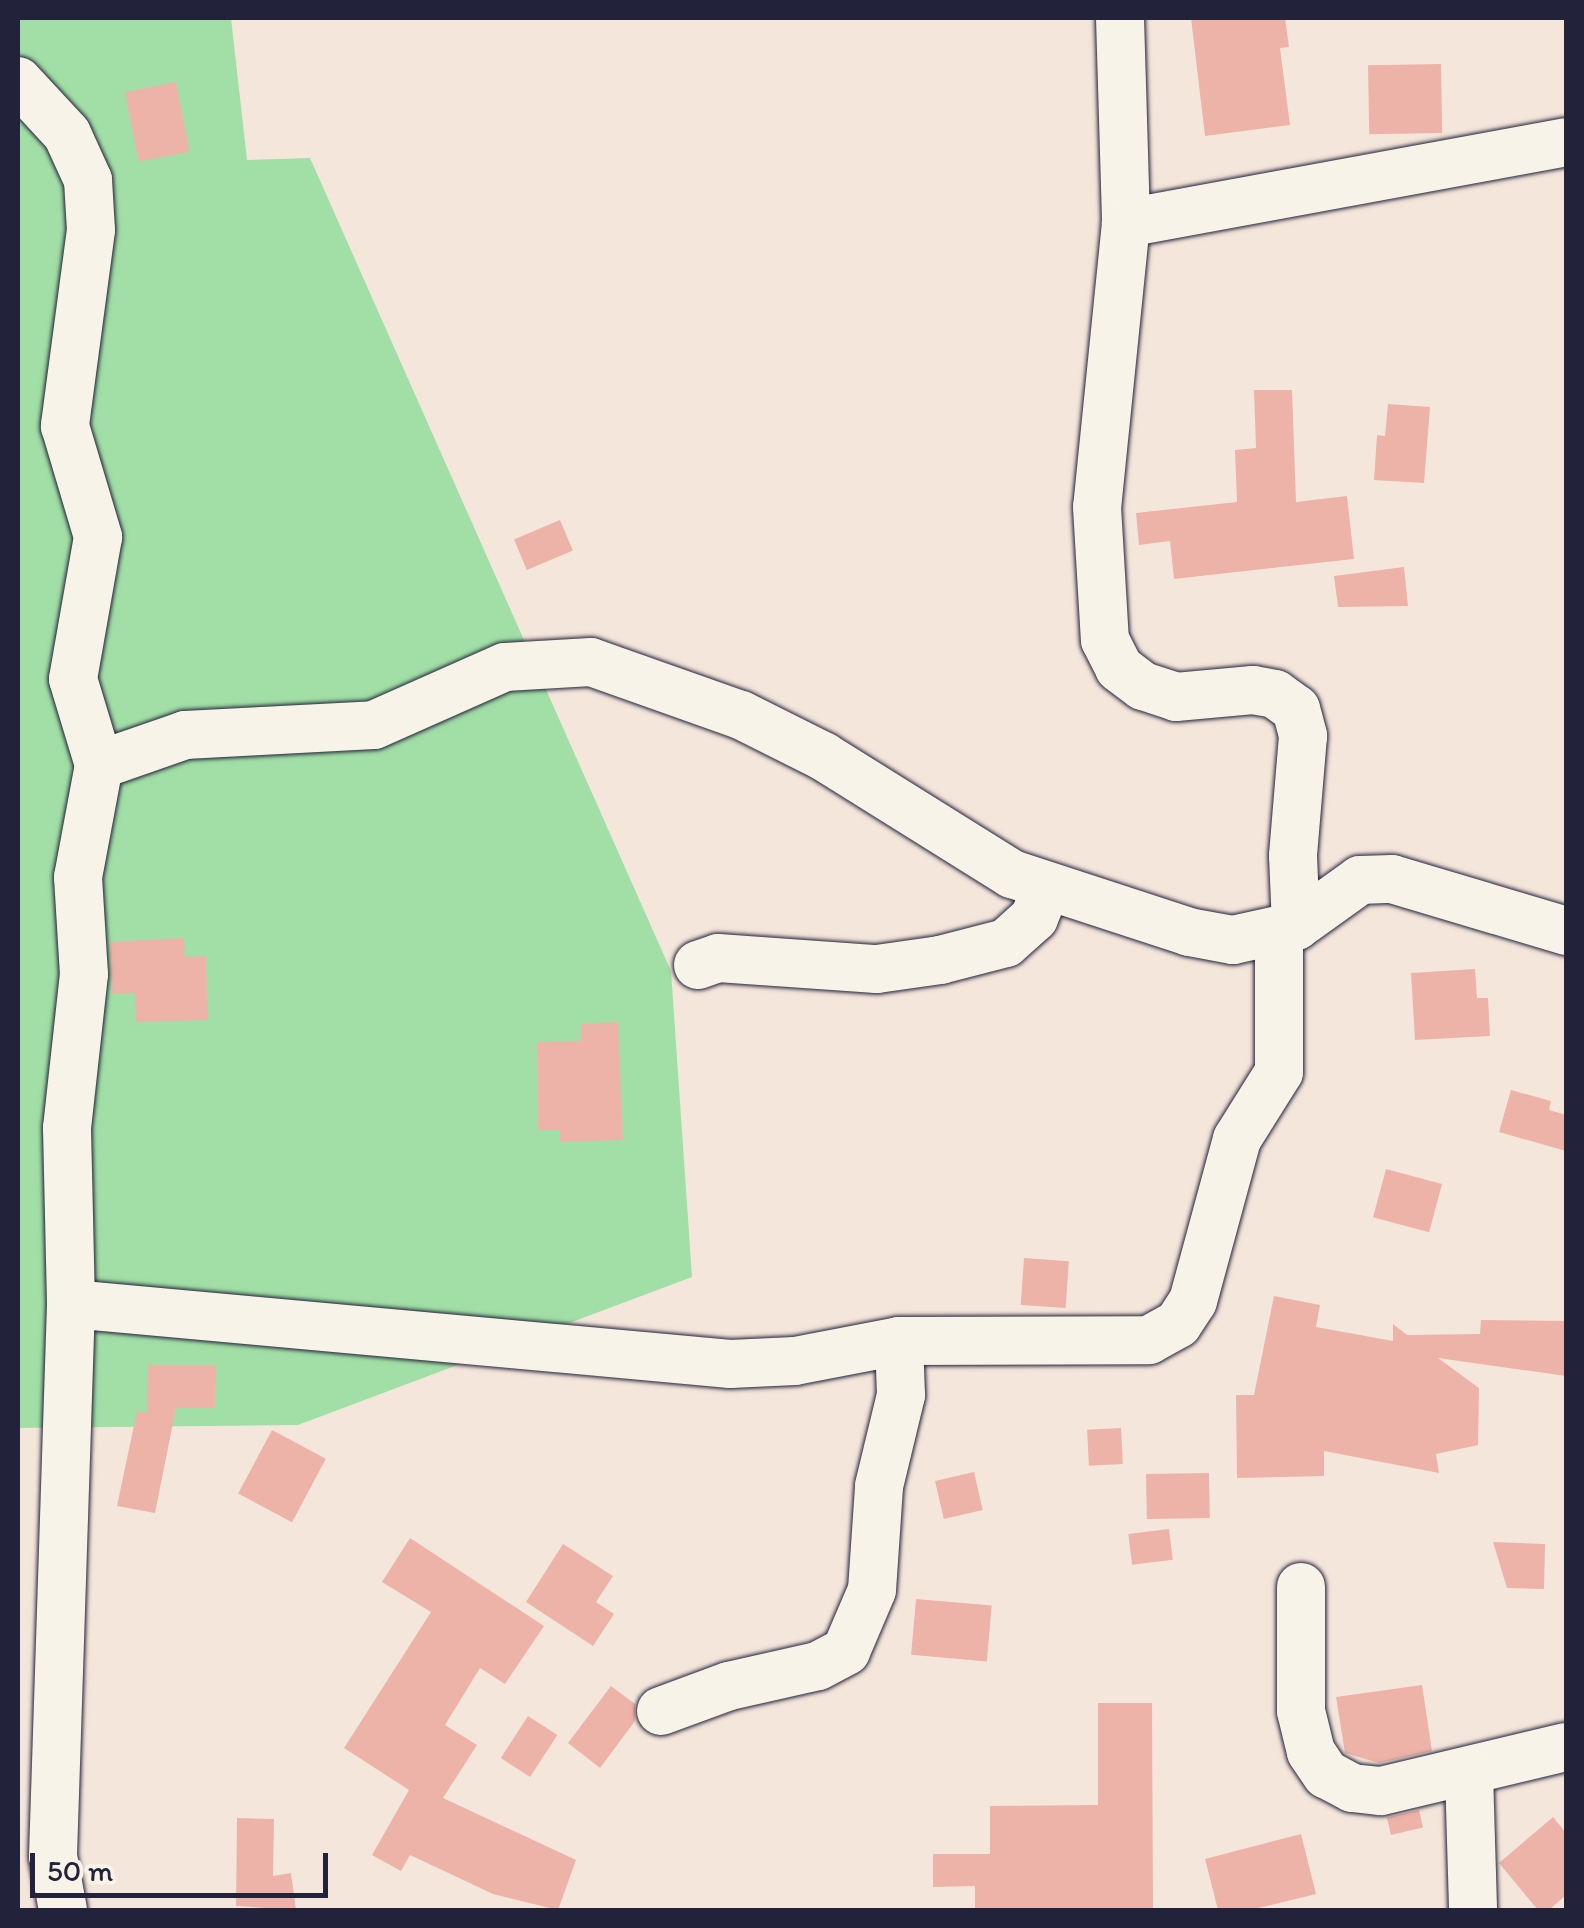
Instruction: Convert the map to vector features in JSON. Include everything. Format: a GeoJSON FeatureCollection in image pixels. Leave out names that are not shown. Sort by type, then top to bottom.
{"type":"FeatureCollection","features":[{"type":"Feature","properties":{"kind":"street"},"geometry":{"type":"LineString","coordinates":[[72,1304],[730,1364],[795,1361],[899,1341],[1148,1340],[1178,1324],[1210,1252],[1237,1139],[1280,1072],[1303,736],[1296,710],[1274,694],[1253,690],[1176,697],[1143,686],[1119,668],[1105,640],[1098,506],[1126,223],[1120,18]]}},
{"type":"Feature","properties":{"kind":"street"},"geometry":{"type":"LineString","coordinates":[[18,81],[67,134],[88,180],[84,304],[64,426],[98,536],[73,679],[99,765],[78,877],[84,974],[67,1128],[72,1304],[53,1856],[62,1910]]}},
{"type":"Feature","properties":{"kind":"street"},"geometry":{"type":"LineString","coordinates":[[1126,223],[1566,142]]}},
{"type":"Feature","properties":{"kind":"street"},"geometry":{"type":"LineString","coordinates":[[99,765],[184,735],[374,724],[505,667],[591,662],[741,715],[824,756],[942,836],[1046,889],[1204,935],[1232,940],[1288,928],[1360,880],[1392,879],[1566,931]]}},
{"type":"Feature","properties":{"kind":"street"},"geometry":{"type":"LineString","coordinates":[[698,965],[718,958],[877,968],[940,960],[1006,943],[1034,918],[1046,889]]}},
{"type":"Feature","properties":{"kind":"street"},"geometry":{"type":"LineString","coordinates":[[661,1711],[729,1686],[818,1666],[846,1651],[872,1590],[879,1486],[900,1396],[899,1341]]}},
{"type":"Feature","properties":{"kind":"street"},"geometry":{"type":"LineString","coordinates":[[1301,1586],[1301,1711],[1311,1752],[1326,1774],[1352,1788],[1382,1791],[1566,1748]]}},
{"type":"Feature","properties":{"kind":"street"},"geometry":{"type":"LineString","coordinates":[[1469,1773],[1473,1910]]}},
{"type":"Feature","properties":{"kind":"green space"},"geometry":{"type":"Polygon","coordinates":[[[18,18],[231,18],[247,160],[310,158],[671,971],[692,1277],[298,1425],[18,1428],[18,18]]]}},
{"type":"Feature","properties":{"kind":"building"},"geometry":{"type":"Polygon","coordinates":[[[1191,18],[1285,18],[1289,47],[1280,48],[1290,125],[1205,136],[1191,18]]]}},
{"type":"Feature","properties":{"kind":"building"},"geometry":{"type":"Polygon","coordinates":[[[1441,64],[1442,133],[1369,134],[1368,65],[1441,64]]]}},
{"type":"Feature","properties":{"kind":"building"},"geometry":{"type":"Polygon","coordinates":[[[176,82],[190,152],[139,162],[125,92],[176,82]]]}},
{"type":"Feature","properties":{"kind":"building"},"geometry":{"type":"Polygon","coordinates":[[[1254,390],[1292,390],[1296,502],[1347,496],[1354,559],[1174,579],[1170,541],[1139,545],[1136,513],[1237,502],[1235,450],[1256,448],[1254,390]]]}},
{"type":"Feature","properties":{"kind":"building"},"geometry":{"type":"Polygon","coordinates":[[[1388,404],[1430,407],[1424,483],[1374,480],[1377,435],[1385,436],[1388,404]]]}},
{"type":"Feature","properties":{"kind":"building"},"geometry":{"type":"Polygon","coordinates":[[[560,520],[573,550],[527,570],[514,540],[560,520]]]}},
{"type":"Feature","properties":{"kind":"building"},"geometry":{"type":"Polygon","coordinates":[[[1404,567],[1408,606],[1338,607],[1334,576],[1404,567]]]}},
{"type":"Feature","properties":{"kind":"building"},"geometry":{"type":"Polygon","coordinates":[[[184,938],[185,957],[206,956],[208,1020],[136,1022],[135,993],[112,994],[110,942],[184,938]]]}},
{"type":"Feature","properties":{"kind":"building"},"geometry":{"type":"Polygon","coordinates":[[[1475,969],[1477,998],[1488,998],[1490,1036],[1415,1040],[1411,973],[1475,969]]]}},
{"type":"Feature","properties":{"kind":"building"},"geometry":{"type":"Polygon","coordinates":[[[618,1022],[623,1140],[560,1142],[560,1130],[538,1130],[537,1042],[581,1041],[581,1024],[618,1022]]]}},
{"type":"Feature","properties":{"kind":"building"},"geometry":{"type":"Polygon","coordinates":[[[1511,1090],[1551,1101],[1549,1110],[1566,1115],[1566,1151],[1499,1132],[1511,1090]]]}},
{"type":"Feature","properties":{"kind":"building"},"geometry":{"type":"Polygon","coordinates":[[[1386,1169],[1442,1184],[1429,1232],[1373,1217],[1386,1169]]]}},
{"type":"Feature","properties":{"kind":"building"},"geometry":{"type":"Polygon","coordinates":[[[1024,1258],[1069,1261],[1066,1308],[1021,1305],[1024,1258]]]}},
{"type":"Feature","properties":{"kind":"building"},"geometry":{"type":"Polygon","coordinates":[[[1274,1296],[1320,1305],[1316,1327],[1393,1341],[1393,1324],[1407,1335],[1480,1334],[1481,1320],[1566,1321],[1566,1376],[1438,1358],[1479,1388],[1478,1445],[1436,1454],[1439,1473],[1324,1451],[1324,1476],[1237,1478],[1236,1395],[1254,1395],[1274,1296]]]}},
{"type":"Feature","properties":{"kind":"building"},"geometry":{"type":"Polygon","coordinates":[[[148,1365],[216,1365],[215,1408],[176,1408],[155,1513],[117,1506],[137,1411],[147,1413],[148,1365]]]}},
{"type":"Feature","properties":{"kind":"building"},"geometry":{"type":"Polygon","coordinates":[[[1121,1428],[1123,1464],[1089,1466],[1087,1430],[1121,1428]]]}},
{"type":"Feature","properties":{"kind":"building"},"geometry":{"type":"Polygon","coordinates":[[[272,1430],[326,1459],[292,1522],[238,1494],[272,1430]]]}},
{"type":"Feature","properties":{"kind":"building"},"geometry":{"type":"Polygon","coordinates":[[[974,1472],[983,1510],[944,1519],[935,1481],[974,1472]]]}},
{"type":"Feature","properties":{"kind":"building"},"geometry":{"type":"Polygon","coordinates":[[[1209,1473],[1210,1518],[1147,1519],[1146,1474],[1209,1473]]]}},
{"type":"Feature","properties":{"kind":"building"},"geometry":{"type":"Polygon","coordinates":[[[1169,1529],[1173,1560],[1132,1565],[1128,1534],[1169,1529]]]}},
{"type":"Feature","properties":{"kind":"building"},"geometry":{"type":"Polygon","coordinates":[[[410,1538],[544,1626],[505,1684],[480,1668],[445,1725],[477,1745],[443,1798],[576,1860],[558,1910],[493,1894],[410,1855],[401,1871],[372,1855],[409,1790],[344,1748],[431,1612],[382,1582],[410,1538]]]}},
{"type":"Feature","properties":{"kind":"building"},"geometry":{"type":"Polygon","coordinates":[[[1493,1542],[1545,1544],[1544,1589],[1507,1588],[1493,1542]]]}},
{"type":"Feature","properties":{"kind":"building"},"geometry":{"type":"Polygon","coordinates":[[[563,1544],[613,1576],[596,1602],[614,1614],[593,1646],[526,1602],[563,1544]]]}},
{"type":"Feature","properties":{"kind":"building"},"geometry":{"type":"Polygon","coordinates":[[[916,1599],[992,1606],[987,1661],[911,1655],[916,1599]]]}},
{"type":"Feature","properties":{"kind":"building"},"geometry":{"type":"Polygon","coordinates":[[[1422,1685],[1432,1751],[1379,1763],[1345,1753],[1336,1697],[1422,1685]]]}},
{"type":"Feature","properties":{"kind":"building"},"geometry":{"type":"Polygon","coordinates":[[[611,1686],[635,1704],[635,1721],[600,1768],[568,1743],[611,1686]]]}},
{"type":"Feature","properties":{"kind":"building"},"geometry":{"type":"Polygon","coordinates":[[[1098,1703],[1152,1703],[1153,1910],[975,1910],[975,1886],[933,1887],[933,1854],[990,1854],[990,1806],[1098,1805],[1098,1703]]]}},
{"type":"Feature","properties":{"kind":"building"},"geometry":{"type":"Polygon","coordinates":[[[528,1716],[557,1735],[530,1777],[501,1758],[528,1716]]]}},
{"type":"Feature","properties":{"kind":"building"},"geometry":{"type":"Polygon","coordinates":[[[1419,1810],[1423,1828],[1391,1835],[1387,1817],[1419,1810]]]}},
{"type":"Feature","properties":{"kind":"building"},"geometry":{"type":"Polygon","coordinates":[[[1553,1817],[1566,1833],[1566,1895],[1549,1910],[1538,1910],[1499,1863],[1553,1817]]]}},
{"type":"Feature","properties":{"kind":"building"},"geometry":{"type":"Polygon","coordinates":[[[237,1818],[274,1819],[273,1876],[291,1873],[296,1910],[236,1906],[237,1818]]]}},
{"type":"Feature","properties":{"kind":"building"},"geometry":{"type":"Polygon","coordinates":[[[1301,1834],[1316,1894],[1250,1910],[1218,1910],[1205,1859],[1301,1834]]]}}]}
